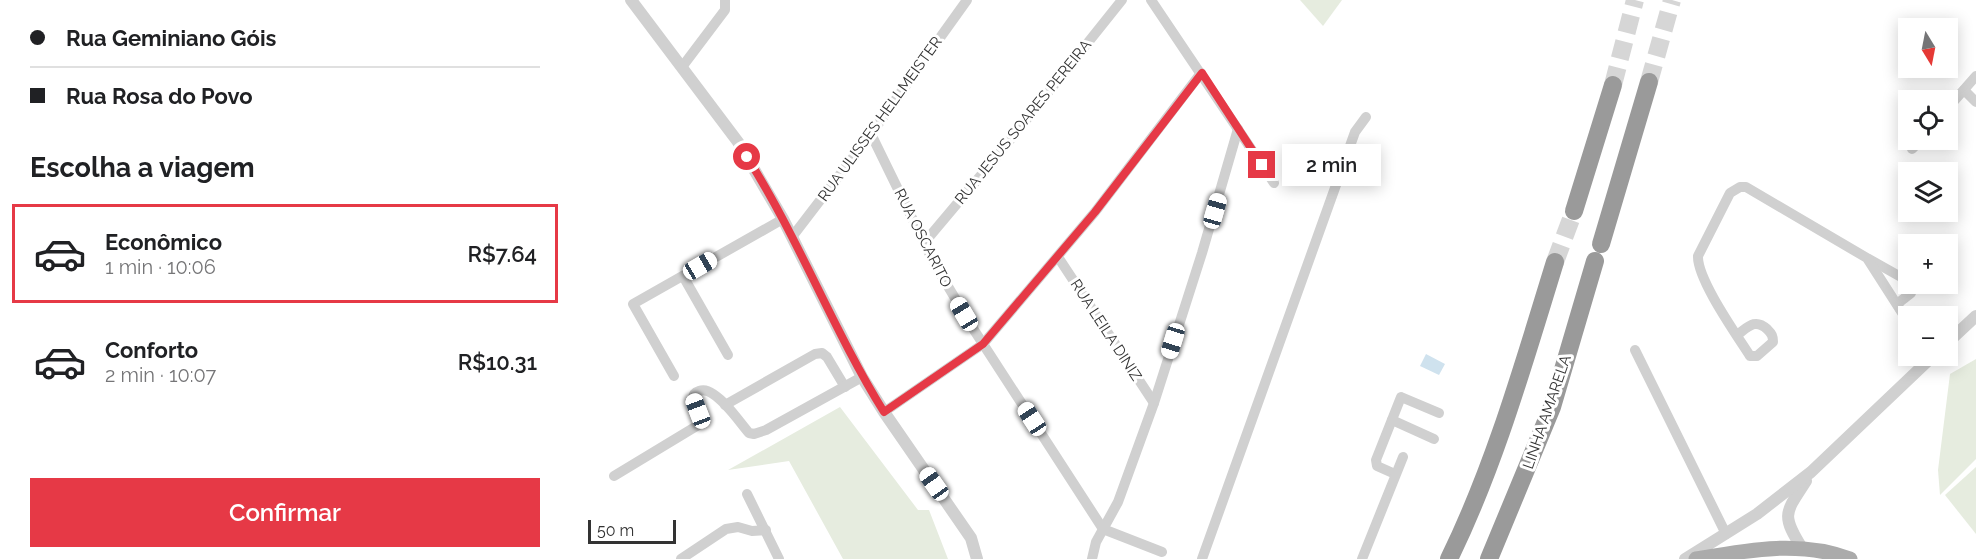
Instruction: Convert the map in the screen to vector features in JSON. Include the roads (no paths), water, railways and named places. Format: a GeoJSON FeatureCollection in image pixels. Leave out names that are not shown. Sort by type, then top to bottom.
{"type":"FeatureCollection","features":[{"type":"Feature","properties":{"kind":"highway","name":"LINHA AMARELA"},"geometry":{"type":"LineString","coordinates":[[1489,559],[1552,407],[1649,81]]}},
{"type":"Feature","properties":{"kind":"highway"},"geometry":{"type":"LineString","coordinates":[[1574,211],[1613,84]]}},
{"type":"Feature","properties":{"kind":"highway"},"geometry":{"type":"LineString","coordinates":[[1451,555],[1480,486],[1516,388],[1555,262]]}},
{"type":"Feature","properties":{"kind":"main road"},"geometry":{"type":"LineString","coordinates":[[1696,559],[1755,550],[1802,548],[1850,559]]}},
{"type":"Feature","properties":{"kind":"street"},"geometry":{"type":"LineString","coordinates":[[631,0],[738,142],[783,219],[862,377],[971,538],[977,559]]}},
{"type":"Feature","properties":{"kind":"street"},"geometry":{"type":"LineString","coordinates":[[682,67],[725,10],[725,0]]}},
{"type":"Feature","properties":{"kind":"street","name":"RUA ULISSES HELLMEISTER"},"geometry":{"type":"LineString","coordinates":[[792,237],[871,134],[967,0]]}},
{"type":"Feature","properties":{"kind":"street","name":"RUA JESUS SOARES PEREIRA"},"geometry":{"type":"LineString","coordinates":[[924,243],[1122,0]]}},
{"type":"Feature","properties":{"kind":"street"},"geometry":{"type":"LineString","coordinates":[[1151,0],[1274,183]]}},
{"type":"Feature","properties":{"kind":"street"},"geometry":{"type":"LineString","coordinates":[[884,412],[983,344],[1095,212],[1202,73]]}},
{"type":"Feature","properties":{"kind":"street"},"geometry":{"type":"LineString","coordinates":[[1958,97],[1976,76]]}},
{"type":"Feature","properties":{"kind":"street"},"geometry":{"type":"LineString","coordinates":[[1964,90],[1976,102]]}},
{"type":"Feature","properties":{"kind":"street"},"geometry":{"type":"LineString","coordinates":[[1202,559],[1355,132],[1366,117]]}},
{"type":"Feature","properties":{"kind":"street"},"geometry":{"type":"LineString","coordinates":[[1092,559],[1093,549],[1118,502],[1154,403],[1202,253],[1238,129]]}},
{"type":"Feature","properties":{"kind":"street","name":"RUA OSCARITO"},"geometry":{"type":"LineString","coordinates":[[871,134],[934,264],[1103,529]]}},
{"type":"Feature","properties":{"kind":"street"},"geometry":{"type":"LineString","coordinates":[[1737,335],[1701,272],[1698,255],[1730,193],[1740,187],[1746,187],[1898,276]]}},
{"type":"Feature","properties":{"kind":"street"},"geometry":{"type":"LineString","coordinates":[[674,376],[633,304],[783,219]]}},
{"type":"Feature","properties":{"kind":"street","name":"RUA LEILA DINIZ"},"geometry":{"type":"LineString","coordinates":[[1058,257],[1154,403]]}},
{"type":"Feature","properties":{"kind":"street"},"geometry":{"type":"LineString","coordinates":[[1867,258],[1897,304],[1910,294]]}},
{"type":"Feature","properties":{"kind":"street"},"geometry":{"type":"LineString","coordinates":[[683,276],[728,355]]}},
{"type":"Feature","properties":{"kind":"street"},"geometry":{"type":"LineString","coordinates":[[1958,333],[1976,316]]}},
{"type":"Feature","properties":{"kind":"street"},"geometry":{"type":"LineString","coordinates":[[1635,350],[1726,534]]}},
{"type":"Feature","properties":{"kind":"street"},"geometry":{"type":"LineString","coordinates":[[725,405],[815,354],[822,353],[827,357],[845,387]]}},
{"type":"Feature","properties":{"kind":"street"},"geometry":{"type":"LineString","coordinates":[[1685,559],[1782,496],[1811,472],[1921,366]]}},
{"type":"Feature","properties":{"kind":"street"},"geometry":{"type":"LineString","coordinates":[[614,476],[700,424],[701,420],[693,399],[694,394],[699,391],[705,390],[714,394],[749,433],[754,434],[766,430],[862,377]]}},
{"type":"Feature","properties":{"kind":"street"},"geometry":{"type":"LineString","coordinates":[[1395,474],[1376,464],[1401,397],[1438,413]]}},
{"type":"Feature","properties":{"kind":"street"},"geometry":{"type":"LineString","coordinates":[[1392,420],[1434,439]]}},
{"type":"Feature","properties":{"kind":"street"},"geometry":{"type":"LineString","coordinates":[[1362,559],[1403,456]]}},
{"type":"Feature","properties":{"kind":"street"},"geometry":{"type":"LineString","coordinates":[[1802,548],[1791,531],[1787,517],[1793,501],[1811,472]]}},
{"type":"Feature","properties":{"kind":"street"},"geometry":{"type":"LineString","coordinates":[[747,494],[779,559]]}},
{"type":"Feature","properties":{"kind":"street"},"geometry":{"type":"LineString","coordinates":[[681,559],[733,526],[752,531],[766,531]]}},
{"type":"Feature","properties":{"kind":"street"},"geometry":{"type":"LineString","coordinates":[[1103,529],[1162,552]]}},
{"type":"Feature","properties":{"kind":"water"},"geometry":{"type":"Polygon","coordinates":[[[1426,354],[1445,364],[1439,375],[1420,366],[1426,354]]]}},
{"type":"Feature","properties":{"kind":"tunnel"},"geometry":{"type":"LineString","coordinates":[[1613,85],[1635,0]]}},
{"type":"Feature","properties":{"kind":"tunnel"},"geometry":{"type":"LineString","coordinates":[[1649,82],[1672,0]]}},
{"type":"Feature","properties":{"kind":"tunnel"},"geometry":{"type":"LineString","coordinates":[[1555,262],[1574,211]]}}]}
